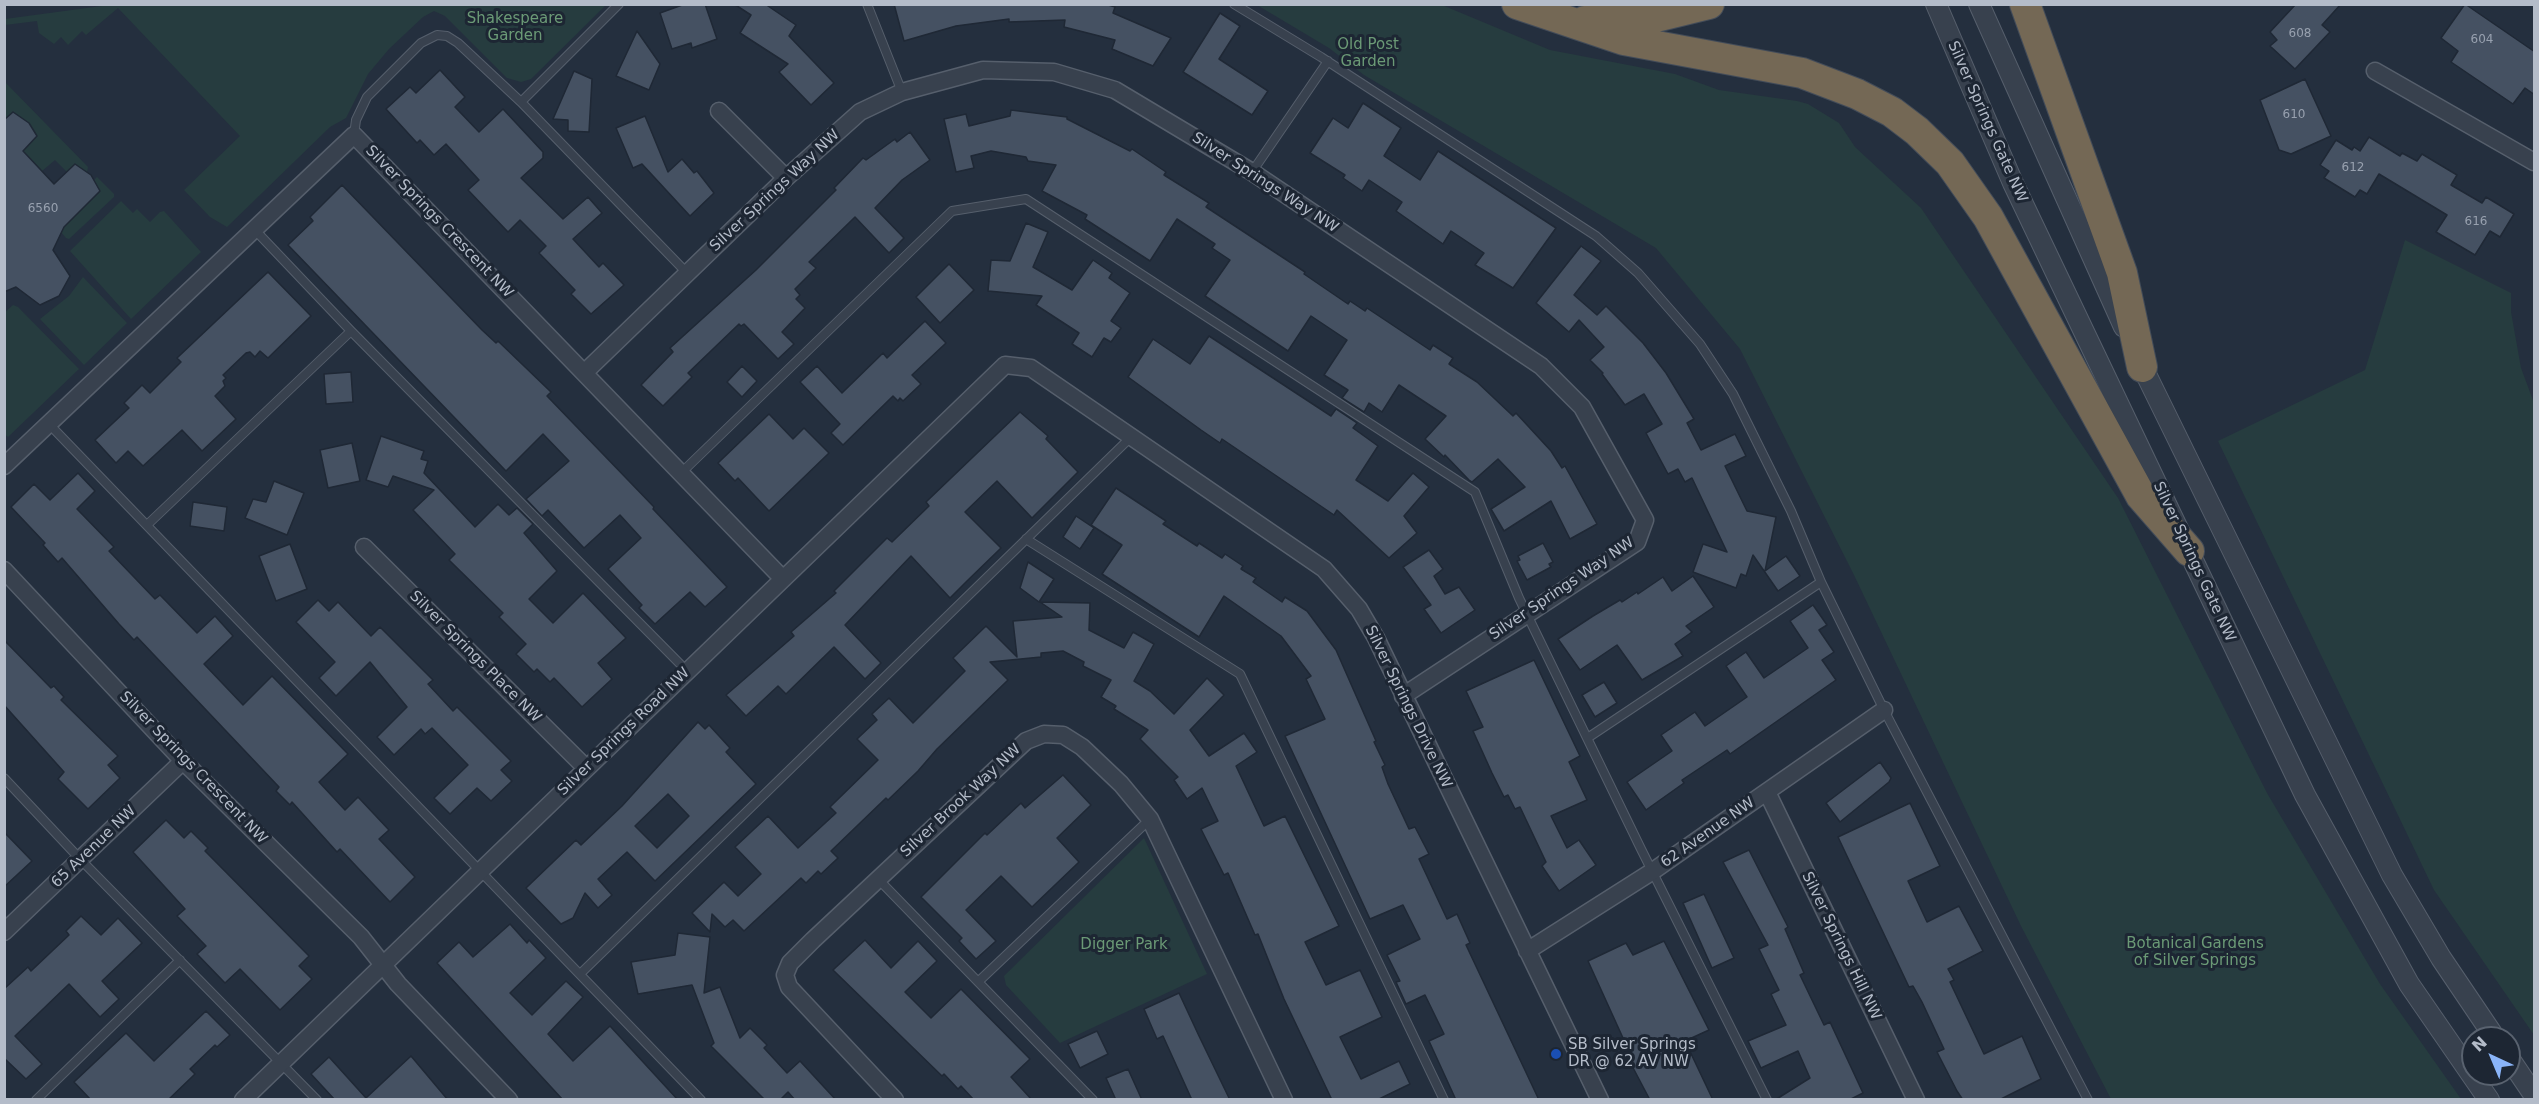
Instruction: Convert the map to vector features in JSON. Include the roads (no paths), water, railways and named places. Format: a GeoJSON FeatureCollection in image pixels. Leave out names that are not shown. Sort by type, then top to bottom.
{"type":"FeatureCollection","features":[{"type":"Feature","properties":{"kind":"highway"},"geometry":{"type":"LineString","coordinates":[[1517,4],[1564,22],[1624,40],[1802,73],[1857,94],[1892,112],[1917,131],[1950,163],[1988,217],[2141,496],[2189,551]]}},
{"type":"Feature","properties":{"kind":"highway"},"geometry":{"type":"LineString","coordinates":[[1564,22],[1656,17],[1709,4]]}},
{"type":"Feature","properties":{"kind":"highway"},"geometry":{"type":"LineString","coordinates":[[2025,4],[2122,273],[2142,367]]}},
{"type":"Feature","properties":{"kind":"street","name":"Silver Springs Gate NW"},"geometry":{"type":"LineString","coordinates":[[1936,4],[2013,183],[2305,795],[2339,862],[2409,984],[2489,1100]]}},
{"type":"Feature","properties":{"kind":"street"},"geometry":{"type":"LineString","coordinates":[[1979,4],[2142,367],[2392,875],[2442,958],[2487,1026]]}},
{"type":"Feature","properties":{"kind":"street","name":"Silver Springs Way NW"},"geometry":{"type":"LineString","coordinates":[[584,373],[786,178],[860,112],[902,92],[983,70],[1054,72],[1115,90],[1252,172],[1541,366],[1582,407],[1645,520],[1637,542],[1403,696]]}},
{"type":"Feature","properties":{"kind":"street"},"geometry":{"type":"LineString","coordinates":[[2375,71],[2535,162]]}},
{"type":"Feature","properties":{"kind":"street"},"geometry":{"type":"LineString","coordinates":[[719,111],[786,178]]}},
{"type":"Feature","properties":{"kind":"street","name":"Silver Springs Crescent NW"},"geometry":{"type":"LineString","coordinates":[[4,466],[354,135],[783,579]]}},
{"type":"Feature","properties":{"kind":"street","name":"Silver Springs Road NW"},"geometry":{"type":"LineString","coordinates":[[243,1100],[1005,365]]}},
{"type":"Feature","properties":{"kind":"street","name":"Silver Springs Drive NW"},"geometry":{"type":"LineString","coordinates":[[1005,365],[1030,368],[1324,569],[1359,609],[1376,638],[1600,1100]]}},
{"type":"Feature","properties":{"kind":"street","name":"Silver Springs Place NW"},"geometry":{"type":"LineString","coordinates":[[364,547],[586,768]]}},
{"type":"Feature","properties":{"kind":"street","name":"Silver Springs Crescent NW"},"geometry":{"type":"LineString","coordinates":[[4,570],[183,761],[361,937],[383,965],[509,1100]]}},
{"type":"Feature","properties":{"kind":"street","name":"62 Avenue NW"},"geometry":{"type":"LineString","coordinates":[[1527,951],[1653,871],[1884,710]]}},
{"type":"Feature","properties":{"kind":"street","name":"Silver Brook Way NW"},"geometry":{"type":"LineString","coordinates":[[895,1100],[789,987],[785,975],[790,963],[1026,741],[1044,734],[1063,735],[1082,747],[1121,784],[1149,819],[1284,1100]]}},
{"type":"Feature","properties":{"kind":"street","name":"65 Avenue NW"},"geometry":{"type":"LineString","coordinates":[[4,932],[183,761]]}},
{"type":"Feature","properties":{"kind":"street","name":"Silver Springs Hill NW"},"geometry":{"type":"LineString","coordinates":[[1767,792],[1916,1100]]}},
{"type":"Feature","properties":{"kind":"street"},"geometry":{"type":"LineString","coordinates":[[2521,1075],[2535,1095]]}},
{"type":"Feature","properties":{"kind":"lane"},"geometry":{"type":"LineString","coordinates":[[521,102],[619,4]]}},
{"type":"Feature","properties":{"kind":"lane"},"geometry":{"type":"LineString","coordinates":[[867,4],[902,92]]}},
{"type":"Feature","properties":{"kind":"lane"},"geometry":{"type":"LineString","coordinates":[[1234,4],[1328,61],[1596,236],[1638,273],[1700,344],[1733,394],[1791,511],[1821,582],[1884,710],[2088,1100]]}},
{"type":"Feature","properties":{"kind":"lane"},"geometry":{"type":"LineString","coordinates":[[354,135],[356,120],[367,97],[421,43],[437,35],[447,36],[458,43],[521,102],[687,273]]}},
{"type":"Feature","properties":{"kind":"lane"},"geometry":{"type":"LineString","coordinates":[[1252,172],[1328,61]]}},
{"type":"Feature","properties":{"kind":"lane"},"geometry":{"type":"LineString","coordinates":[[680,474],[952,211],[1026,199],[1475,492],[1527,613],[1767,1100]]}},
{"type":"Feature","properties":{"kind":"lane"},"geometry":{"type":"LineString","coordinates":[[254,229],[351,331],[687,671]]}},
{"type":"Feature","properties":{"kind":"lane"},"geometry":{"type":"LineString","coordinates":[[147,525],[351,331]]}},
{"type":"Feature","properties":{"kind":"lane"},"geometry":{"type":"LineString","coordinates":[[48,423],[701,1100]]}},
{"type":"Feature","properties":{"kind":"lane"},"geometry":{"type":"LineString","coordinates":[[580,974],[1131,437]]}},
{"type":"Feature","properties":{"kind":"lane"},"geometry":{"type":"LineString","coordinates":[[1026,539],[1240,674],[1444,1100]]}},
{"type":"Feature","properties":{"kind":"lane"},"geometry":{"type":"LineString","coordinates":[[1589,737],[1821,582]]}},
{"type":"Feature","properties":{"kind":"lane"},"geometry":{"type":"LineString","coordinates":[[4,778],[81,860],[317,1100]]}},
{"type":"Feature","properties":{"kind":"lane"},"geometry":{"type":"LineString","coordinates":[[979,981],[1149,819]]}},
{"type":"Feature","properties":{"kind":"lane"},"geometry":{"type":"LineString","coordinates":[[878,879],[1093,1100]]}},
{"type":"Feature","properties":{"kind":"lane"},"geometry":{"type":"LineString","coordinates":[[36,1100],[180,960]]}},
{"type":"Feature","properties":{"kind":"place","name":"SB Silver Springs DR @ 62 AV NW"},"geometry":{"type":"Point","coordinates":[1556,1054]}},
{"type":"Feature","properties":{"kind":"park label","name":"Shakespeare Garden"},"geometry":{"type":"Point","coordinates":[515,28]}},
{"type":"Feature","properties":{"kind":"park label","name":"Old Post Garden"},"geometry":{"type":"Point","coordinates":[1368,54]}},
{"type":"Feature","properties":{"kind":"park label","name":"Digger Park"},"geometry":{"type":"Point","coordinates":[1124,945]}},
{"type":"Feature","properties":{"kind":"park label","name":"Botanical Gardens of Silver Springs"},"geometry":{"type":"Point","coordinates":[2195,952]}}]}
